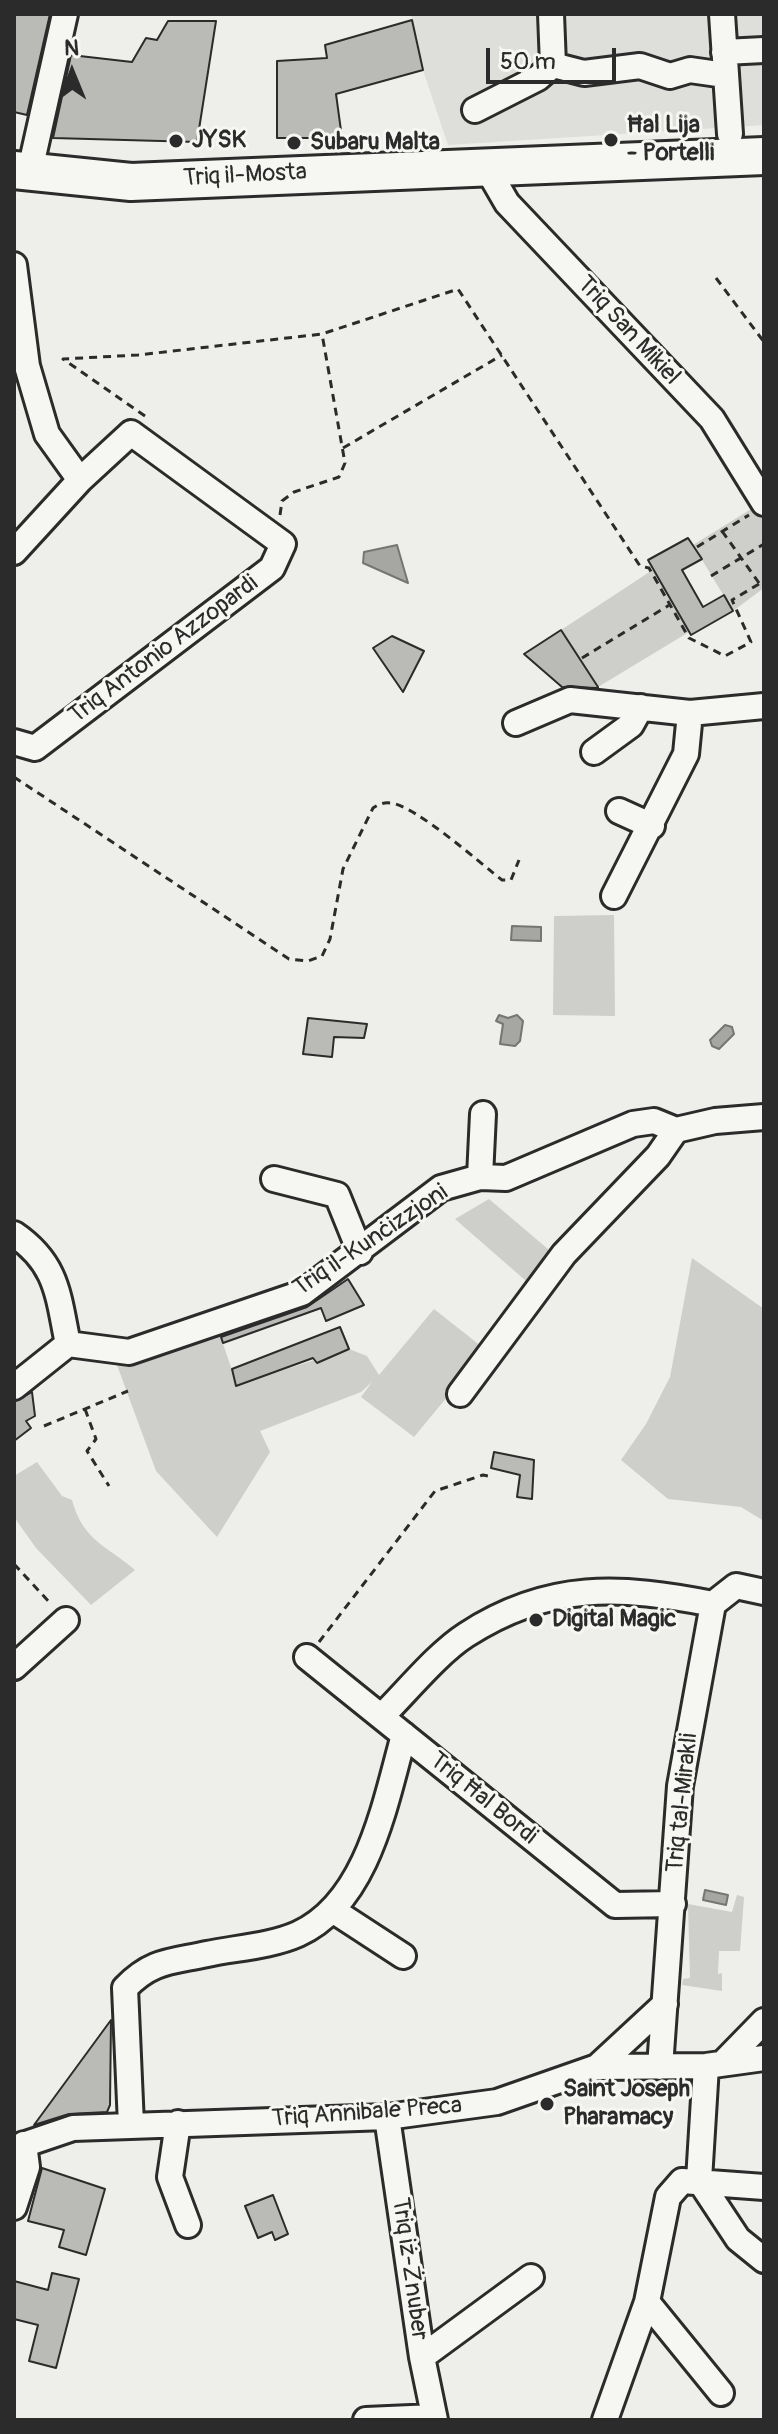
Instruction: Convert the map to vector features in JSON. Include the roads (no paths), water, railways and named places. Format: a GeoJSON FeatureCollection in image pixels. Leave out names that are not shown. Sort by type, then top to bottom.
{"type":"FeatureCollection","features":[{"type":"Feature","properties":{"kind":"highway","name":"Triq il-Mosta"},"geometry":{"type":"LineString","coordinates":[[20,160],[121,161],[403,152],[747,134]]}},
{"type":"Feature","properties":{"kind":"highway","name":"Triq il-Mosta"},"geometry":{"type":"LineString","coordinates":[[20,160],[131,182],[485,165],[764,156]]}},
{"type":"Feature","properties":{"kind":"street"},"geometry":{"type":"LineString","coordinates":[[20,160],[65,14]]}},
{"type":"Feature","properties":{"kind":"street"},"geometry":{"type":"LineString","coordinates":[[551,14],[553,65]]}},
{"type":"Feature","properties":{"kind":"street"},"geometry":{"type":"LineString","coordinates":[[722,14],[725,63],[747,134]]}},
{"type":"Feature","properties":{"kind":"street"},"geometry":{"type":"LineString","coordinates":[[553,65],[584,73],[640,66],[670,76],[764,50]]}},
{"type":"Feature","properties":{"kind":"street"},"geometry":{"type":"LineString","coordinates":[[475,110],[538,78],[553,65]]}},
{"type":"Feature","properties":{"kind":"street","name":"Triq San Mikiel"},"geometry":{"type":"LineString","coordinates":[[485,165],[507,203],[712,419],[760,507]]}},
{"type":"Feature","properties":{"kind":"street"},"geometry":{"type":"LineString","coordinates":[[14,265],[27,366],[47,434],[80,480],[14,552]]}},
{"type":"Feature","properties":{"kind":"street","name":"Triq Antonio Azzopardi"},"geometry":{"type":"LineString","coordinates":[[24,745],[272,568],[285,534],[139,426],[80,480]]}},
{"type":"Feature","properties":{"kind":"street"},"geometry":{"type":"LineString","coordinates":[[516,723],[570,700],[690,713],[764,706]]}},
{"type":"Feature","properties":{"kind":"street"},"geometry":{"type":"LineString","coordinates":[[594,752],[631,725],[641,707]]}},
{"type":"Feature","properties":{"kind":"street"},"geometry":{"type":"LineString","coordinates":[[614,896],[686,754],[690,713]]}},
{"type":"Feature","properties":{"kind":"street"},"geometry":{"type":"LineString","coordinates":[[619,811],[652,826]]}},
{"type":"Feature","properties":{"kind":"street"},"geometry":{"type":"LineString","coordinates":[[480,1177],[483,1114]]}},
{"type":"Feature","properties":{"kind":"street","name":"Triq il-Kunċizzjoni"},"geometry":{"type":"LineString","coordinates":[[68,1344],[129,1352],[302,1293],[441,1188],[480,1177],[506,1178],[633,1124],[654,1121],[676,1130],[715,1121],[764,1117]]}},
{"type":"Feature","properties":{"kind":"street"},"geometry":{"type":"LineString","coordinates":[[460,1394],[564,1254],[658,1156],[676,1130]]}},
{"type":"Feature","properties":{"kind":"street"},"geometry":{"type":"LineString","coordinates":[[274,1179],[337,1195],[360,1252]]}},
{"type":"Feature","properties":{"kind":"street"},"geometry":{"type":"LineString","coordinates":[[14,1234],[36,1249],[54,1277],[68,1344],[14,1387]]}},
{"type":"Feature","properties":{"kind":"street"},"geometry":{"type":"LineString","coordinates":[[383,1715],[465,1635],[530,1604],[587,1590],[646,1591],[713,1604],[736,1586],[764,1592]]}},
{"type":"Feature","properties":{"kind":"street","name":"Triq tal-Mirakli"},"geometry":{"type":"LineString","coordinates":[[660,2067],[680,1786],[713,1604]]}},
{"type":"Feature","properties":{"kind":"street"},"geometry":{"type":"LineString","coordinates":[[14,1667],[66,1620]]}},
{"type":"Feature","properties":{"kind":"street","name":"Triq Ħal Bordi"},"geometry":{"type":"LineString","coordinates":[[307,1657],[383,1715],[615,1905],[673,1904]]}},
{"type":"Feature","properties":{"kind":"street"},"geometry":{"type":"LineString","coordinates":[[131,2125],[125,1988],[145,1968],[297,1935],[334,1911],[357,1874],[384,1805],[404,1735]]}},
{"type":"Feature","properties":{"kind":"street"},"geometry":{"type":"LineString","coordinates":[[334,1911],[403,1956]]}},
{"type":"Feature","properties":{"kind":"street"},"geometry":{"type":"LineString","coordinates":[[597,2067],[665,2004]]}},
{"type":"Feature","properties":{"kind":"street"},"geometry":{"type":"LineString","coordinates":[[764,2021],[715,2064],[699,2180],[738,2239],[764,2260]]}},
{"type":"Feature","properties":{"kind":"street","name":"Triq Annibale Preca"},"geometry":{"type":"LineString","coordinates":[[19,2146],[73,2128],[387,2117],[497,2102],[597,2067],[660,2067],[764,2058]]}},
{"type":"Feature","properties":{"kind":"street","name":"Triq iż-Żnuber"},"geometry":{"type":"LineString","coordinates":[[387,2117],[422,2357],[434,2418]]}},
{"type":"Feature","properties":{"kind":"street"},"geometry":{"type":"LineString","coordinates":[[178,2123],[170,2177],[188,2225]]}},
{"type":"Feature","properties":{"kind":"street"},"geometry":{"type":"LineString","coordinates":[[14,2207],[27,2167],[19,2146]]}},
{"type":"Feature","properties":{"kind":"street"},"geometry":{"type":"LineString","coordinates":[[605,2420],[647,2302],[668,2197],[682,2181],[764,2187]]}},
{"type":"Feature","properties":{"kind":"street"},"geometry":{"type":"LineString","coordinates":[[422,2357],[531,2277]]}},
{"type":"Feature","properties":{"kind":"street"},"geometry":{"type":"LineString","coordinates":[[647,2302],[721,2393]]}},
{"type":"Feature","properties":{"kind":"street"},"geometry":{"type":"LineString","coordinates":[[366,2420],[434,2418]]}},
{"type":"Feature","properties":{"kind":"place","name":"Ħal Lija - Portelli"},"geometry":{"type":"Point","coordinates":[611,140]}},
{"type":"Feature","properties":{"kind":"place","name":"JYSK"},"geometry":{"type":"Point","coordinates":[176,141]}},
{"type":"Feature","properties":{"kind":"place","name":"Subaru Malta"},"geometry":{"type":"Point","coordinates":[294,143]}},
{"type":"Feature","properties":{"kind":"place","name":"Digital Magic"},"geometry":{"type":"Point","coordinates":[536,1620]}},
{"type":"Feature","properties":{"kind":"place","name":"Saint Joseph Pharamacy"},"geometry":{"type":"Point","coordinates":[547,2104]}}]}
